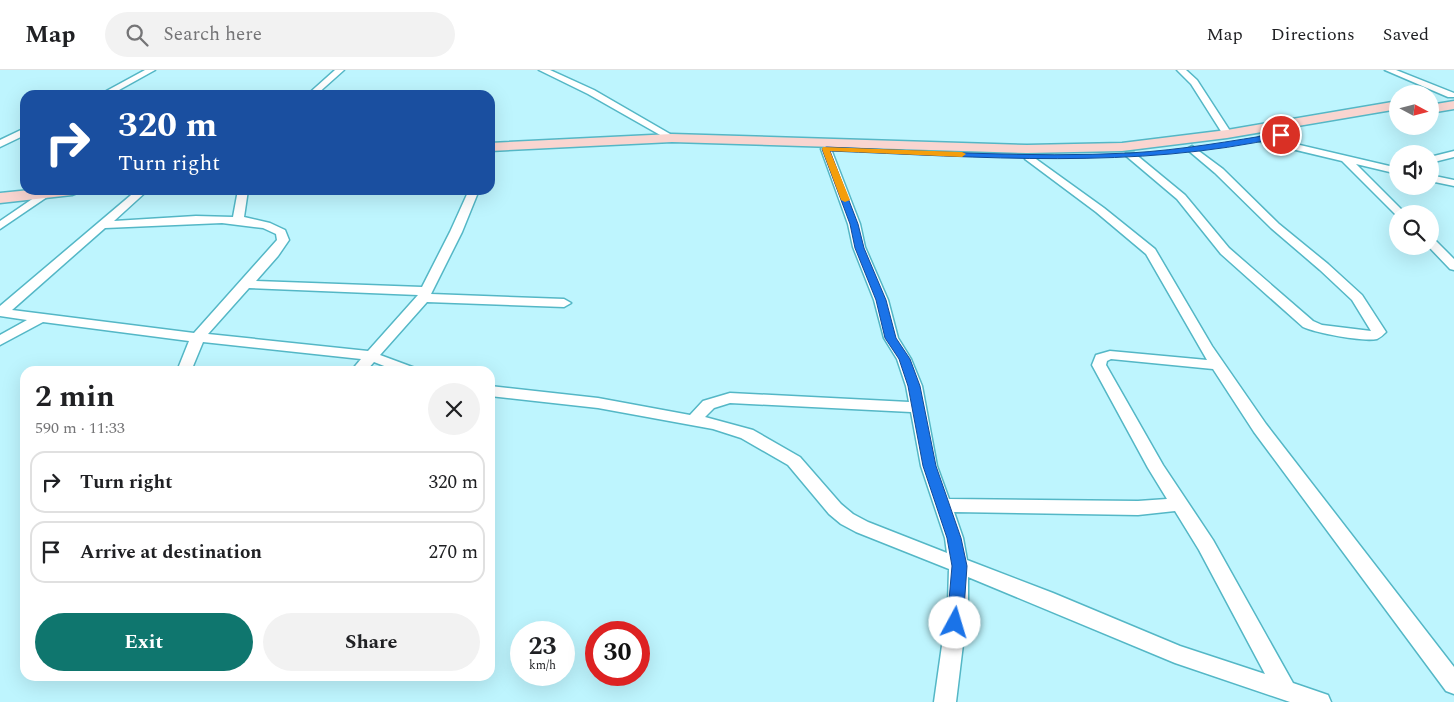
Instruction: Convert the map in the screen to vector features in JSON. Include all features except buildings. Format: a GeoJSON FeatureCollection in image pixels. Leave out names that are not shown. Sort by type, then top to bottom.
{"type":"FeatureCollection","features":[{"type":"Feature","properties":{"kind":"street"},"geometry":{"type":"LineString","coordinates":[[113,90],[151,70]]}},
{"type":"Feature","properties":{"kind":"street"},"geometry":{"type":"LineString","coordinates":[[317,90],[340,70]]}},
{"type":"Feature","properties":{"kind":"street"},"geometry":{"type":"LineString","coordinates":[[1181,70],[1194,82],[1227,134]]}},
{"type":"Feature","properties":{"kind":"street"},"geometry":{"type":"LineString","coordinates":[[1389,70],[1453,101]]}},
{"type":"Feature","properties":{"kind":"street"},"geometry":{"type":"LineString","coordinates":[[548,71],[591,92],[672,138]]}},
{"type":"Feature","properties":{"kind":"street"},"geometry":{"type":"LineString","coordinates":[[1439,100],[1453,101]]}},
{"type":"Feature","properties":{"kind":"street"},"geometry":{"type":"LineString","coordinates":[[1439,106],[1453,101]]}},
{"type":"Feature","properties":{"kind":"street"},"geometry":{"type":"LineString","coordinates":[[495,147],[672,138],[1027,149],[1122,147],[1227,134],[1389,107]]}},
{"type":"Feature","properties":{"kind":"street"},"geometry":{"type":"LineString","coordinates":[[495,155],[671,147],[826,149],[1029,157],[1130,155],[1192,149],[1261,139],[1389,117]]}},
{"type":"Feature","properties":{"kind":"street"},"geometry":{"type":"LineString","coordinates":[[0,144],[20,134]]}},
{"type":"Feature","properties":{"kind":"street"},"geometry":{"type":"LineString","coordinates":[[1261,139],[1389,168]]}},
{"type":"Feature","properties":{"kind":"street"},"geometry":{"type":"LineString","coordinates":[[826,149],[854,224],[859,248],[881,300],[891,338],[904,359],[914,386],[929,466],[943,504],[959,566],[958,603],[945,702]]}},
{"type":"Feature","properties":{"kind":"street"},"geometry":{"type":"LineString","coordinates":[[1130,155],[1181,197],[1225,251],[1308,324],[1329,331],[1374,335],[1379,332],[1357,298],[1324,267],[1275,226],[1219,171],[1192,149]]}},
{"type":"Feature","properties":{"kind":"street"},"geometry":{"type":"LineString","coordinates":[[1439,158],[1454,154]]}},
{"type":"Feature","properties":{"kind":"street"},"geometry":{"type":"LineString","coordinates":[[1029,157],[1100,210],[1151,252],[1218,365],[1260,428],[1454,684]]}},
{"type":"Feature","properties":{"kind":"street"},"geometry":{"type":"LineString","coordinates":[[1345,159],[1392,205]]}},
{"type":"Feature","properties":{"kind":"street"},"geometry":{"type":"LineString","coordinates":[[1439,180],[1454,183]]}},
{"type":"Feature","properties":{"kind":"street"},"geometry":{"type":"LineString","coordinates":[[0,187],[20,185]]}},
{"type":"Feature","properties":{"kind":"street"},"geometry":{"type":"LineString","coordinates":[[0,198],[29,195]]}},
{"type":"Feature","properties":{"kind":"street"},"geometry":{"type":"LineString","coordinates":[[0,226],[45,195]]}},
{"type":"Feature","properties":{"kind":"street"},"geometry":{"type":"LineString","coordinates":[[0,312],[137,195]]}},
{"type":"Feature","properties":{"kind":"street"},"geometry":{"type":"LineString","coordinates":[[238,220],[242,195]]}},
{"type":"Feature","properties":{"kind":"street"},"geometry":{"type":"LineString","coordinates":[[362,366],[425,294],[472,195]]}},
{"type":"Feature","properties":{"kind":"street"},"geometry":{"type":"LineString","coordinates":[[104,225],[238,220],[273,226],[281,232],[283,240],[274,253],[198,337],[186,366]]}},
{"type":"Feature","properties":{"kind":"street"},"geometry":{"type":"LineString","coordinates":[[1439,251],[1454,266]]}},
{"type":"Feature","properties":{"kind":"street"},"geometry":{"type":"LineString","coordinates":[[246,284],[564,302]]}},
{"type":"Feature","properties":{"kind":"street"},"geometry":{"type":"LineString","coordinates":[[0,312],[198,337],[371,356],[397,366]]}},
{"type":"Feature","properties":{"kind":"street"},"geometry":{"type":"LineString","coordinates":[[0,341],[42,317]]}},
{"type":"Feature","properties":{"kind":"street"},"geometry":{"type":"LineString","coordinates":[[1218,365],[1110,355],[1101,358],[1099,365],[1156,468],[1206,545],[1285,690]]}},
{"type":"Feature","properties":{"kind":"street"},"geometry":{"type":"LineString","coordinates":[[495,391],[598,403],[731,428],[746,434],[794,461],[835,509],[847,519],[959,566],[1046,599],[1175,654],[1320,702]]}},
{"type":"Feature","properties":{"kind":"street"},"geometry":{"type":"LineString","coordinates":[[695,421],[704,406],[715,400],[730,398],[917,406]]}},
{"type":"Feature","properties":{"kind":"street"},"geometry":{"type":"LineString","coordinates":[[943,504],[1138,508],[1180,504]]}},
{"type":"Feature","properties":{"kind":"slow traffic"},"geometry":{"type":"LineString","coordinates":[[845,200],[826,149],[962,154]]}},
{"type":"Feature","properties":{"kind":"route"},"geometry":{"type":"LineString","coordinates":[[955,623],[958,603],[959,566],[954,538],[929,466],[914,386],[904,359],[891,338],[881,300],[859,248],[854,224],[826,149],[1029,157],[1130,155],[1192,149],[1281,135]]}}]}
